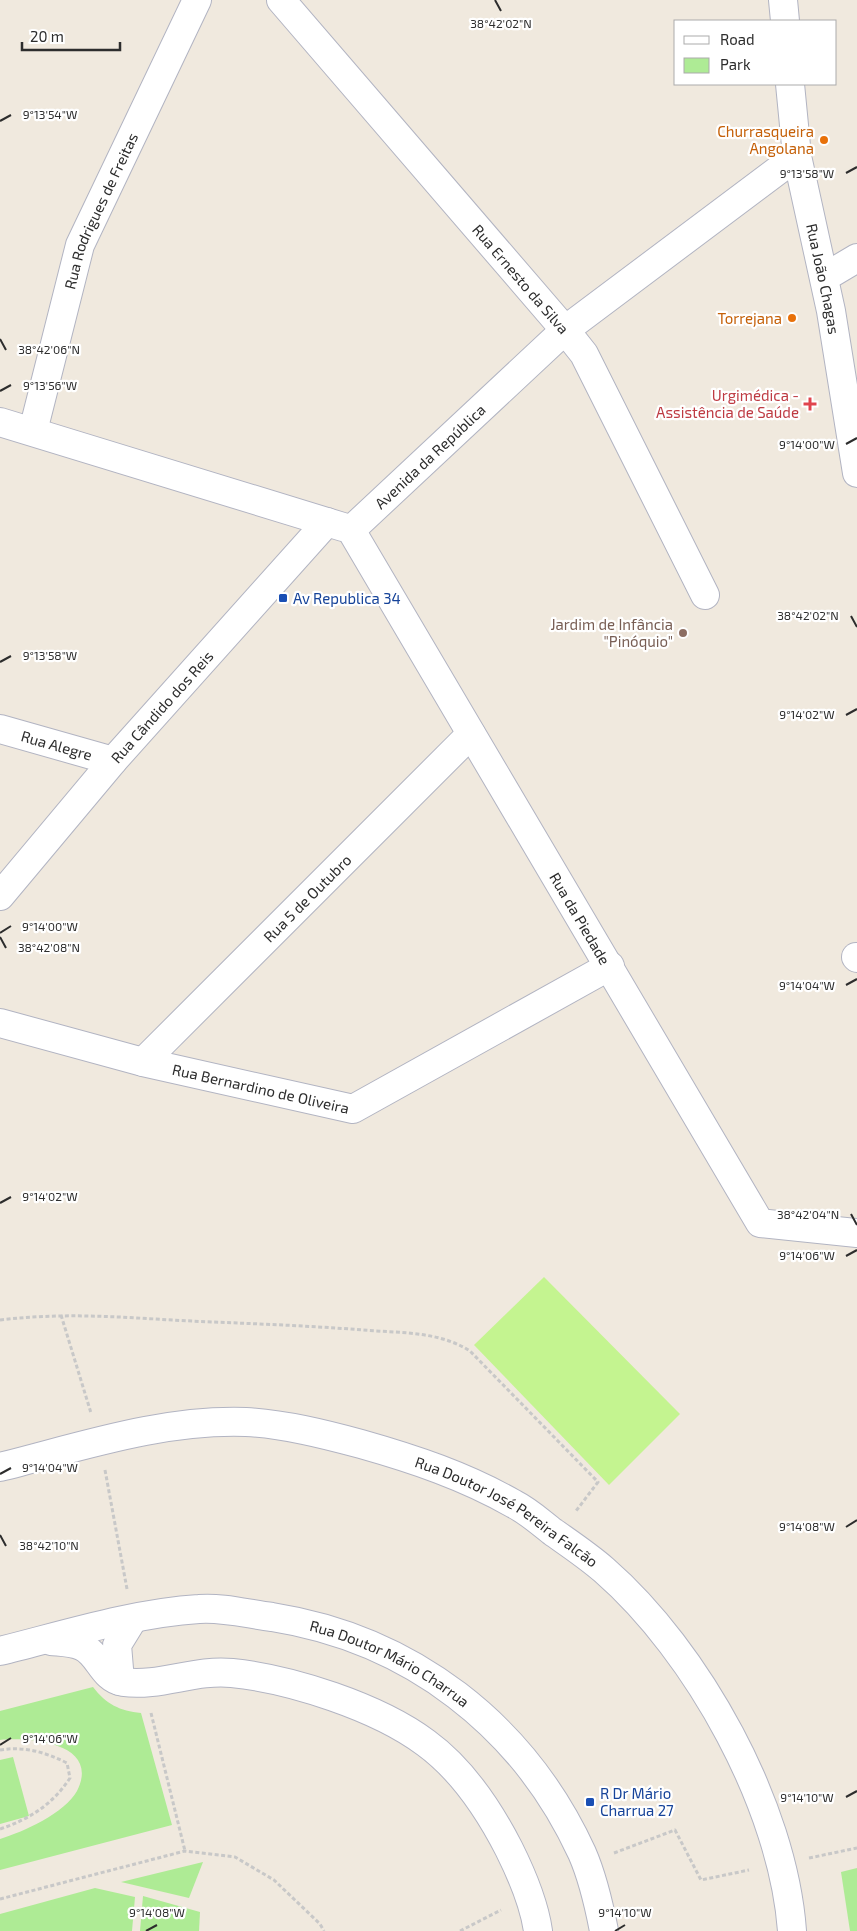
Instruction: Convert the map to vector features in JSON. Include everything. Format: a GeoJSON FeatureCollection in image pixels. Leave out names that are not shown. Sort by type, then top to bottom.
{"type":"FeatureCollection","features":[{"type":"Feature","properties":{"kind":"street","name":"Rua Rodrigues de Freitas"},"geometry":{"type":"LineString","coordinates":[[33,431],[80,245],[197,0]]}},
{"type":"Feature","properties":{"kind":"street","name":"Rua Ernesto da Silva"},"geometry":{"type":"LineString","coordinates":[[281,0],[584,354],[705,595]]}},
{"type":"Feature","properties":{"kind":"street"},"geometry":{"type":"LineString","coordinates":[[783,0],[785,20]]}},
{"type":"Feature","properties":{"kind":"street","name":"Rua João Chagas"},"geometry":{"type":"LineString","coordinates":[[790,85],[796,156],[824,277],[857,473]]}},
{"type":"Feature","properties":{"kind":"street","name":"Avenida da República"},"geometry":{"type":"LineString","coordinates":[[339,526],[565,330],[796,156]]}},
{"type":"Feature","properties":{"kind":"street"},"geometry":{"type":"LineString","coordinates":[[824,277],[857,258]]}},
{"type":"Feature","properties":{"kind":"street"},"geometry":{"type":"LineString","coordinates":[[0,422],[339,526]]}},
{"type":"Feature","properties":{"kind":"street","name":"Rua da Piedade"},"geometry":{"type":"LineString","coordinates":[[339,526],[471,734],[610,966],[760,1223],[857,1233]]}},
{"type":"Feature","properties":{"kind":"street","name":"Rua Cândido dos Reis"},"geometry":{"type":"LineString","coordinates":[[0,896],[114,761],[339,526]]}},
{"type":"Feature","properties":{"kind":"street","name":"Rua Alegre"},"geometry":{"type":"LineString","coordinates":[[0,728],[114,761]]}},
{"type":"Feature","properties":{"kind":"street","name":"Rua 5 de Outubro"},"geometry":{"type":"LineString","coordinates":[[143,1062],[471,734]]}},
{"type":"Feature","properties":{"kind":"street","name":"Rua Bernardino de Oliveira"},"geometry":{"type":"LineString","coordinates":[[0,1023],[143,1062],[353,1109],[610,966]]}},
{"type":"Feature","properties":{"kind":"street","name":"Rua Doutor José Pereira Falcão"},"geometry":{"type":"LineString","coordinates":[[0,1466],[133,1434],[173,1427],[245,1422],[335,1437],[425,1463],[483,1487],[517,1505],[604,1570],[637,1604],[665,1637],[702,1687],[724,1722],[743,1760],[781,1864],[792,1931]]}},
{"type":"Feature","properties":{"kind":"street","name":"Rua Doutor Mário Charrua"},"geometry":{"type":"LineString","coordinates":[[0,1652],[133,1619],[201,1608],[292,1620],[344,1634],[390,1654],[444,1685],[490,1722],[525,1759],[560,1810],[586,1863],[604,1931]]}},
{"type":"Feature","properties":{"kind":"street"},"geometry":{"type":"LineString","coordinates":[[133,1619],[117,1645],[132,1682],[203,1674],[229,1673],[260,1676],[354,1705],[386,1720],[426,1743],[468,1783],[496,1823],[520,1870],[536,1916],[538,1931]]}},
{"type":"Feature","properties":{"kind":"street","name":"Rua Doutor Mário Charrua"},"geometry":{"type":"LineString","coordinates":[[45,1640],[81,1646],[92,1654],[106,1672],[132,1682]]}},
{"type":"Feature","properties":{"kind":"path"},"geometry":{"type":"LineString","coordinates":[[0,1320],[76,1314],[302,1325],[410,1334],[440,1338],[459,1344],[470,1351],[598,1482],[557,1535]]}},
{"type":"Feature","properties":{"kind":"path"},"geometry":{"type":"LineString","coordinates":[[132,1682],[185,1851]]}},
{"type":"Feature","properties":{"kind":"path"},"geometry":{"type":"LineString","coordinates":[[0,1750],[14,1748],[47,1753],[66,1763],[70,1778],[60,1794],[46,1807],[0,1829]]}},
{"type":"Feature","properties":{"kind":"path"},"geometry":{"type":"LineString","coordinates":[[586,1863],[676,1830],[701,1880],[857,1848]]}},
{"type":"Feature","properties":{"kind":"path"},"geometry":{"type":"LineString","coordinates":[[0,1899],[185,1851],[234,1857],[274,1880],[320,1924],[324,1931]]}},
{"type":"Feature","properties":{"kind":"path"},"geometry":{"type":"LineString","coordinates":[[460,1931],[529,1896]]}},
{"type":"Feature","properties":{"kind":"green space"},"geometry":{"type":"Polygon","coordinates":[[[544,1277],[680,1414],[609,1485],[474,1345],[544,1277]]]}},
{"type":"Feature","properties":{"kind":"green space"},"geometry":{"type":"Polygon","coordinates":[[[93,1687],[114,1706],[141,1713],[172,1825],[0,1870],[0,1839],[43,1821],[63,1807],[77,1791],[82,1775],[79,1762],[71,1753],[59,1746],[28,1740],[0,1740],[0,1711],[93,1687]]]}},
{"type":"Feature","properties":{"kind":"green space"},"geometry":{"type":"Polygon","coordinates":[[[13,1757],[29,1816],[0,1824],[0,1760],[13,1757]]]}},
{"type":"Feature","properties":{"kind":"green space"},"geometry":{"type":"Polygon","coordinates":[[[203,1862],[189,1898],[121,1882],[203,1862]]]}},
{"type":"Feature","properties":{"kind":"green space"},"geometry":{"type":"Polygon","coordinates":[[[857,1868],[857,1931],[850,1931],[841,1872],[857,1868]]]}},
{"type":"Feature","properties":{"kind":"green space"},"geometry":{"type":"Polygon","coordinates":[[[95,1888],[135,1897],[132,1931],[0,1931],[0,1914],[95,1888]]]}},
{"type":"Feature","properties":{"kind":"green space"},"geometry":{"type":"Polygon","coordinates":[[[143,1896],[200,1912],[199,1931],[140,1931],[143,1896]]]}},
{"type":"Feature","properties":{"kind":"place","name":"Churrasqueira Angolana"},"geometry":{"type":"Point","coordinates":[824,140]}},
{"type":"Feature","properties":{"kind":"place","name":"Torrejana"},"geometry":{"type":"Point","coordinates":[792,318]}},
{"type":"Feature","properties":{"kind":"place","name":"Urgimédica - Assistência de Saúde"},"geometry":{"type":"Point","coordinates":[810,404]}},
{"type":"Feature","properties":{"kind":"place","name":"Av Republica 34"},"geometry":{"type":"Point","coordinates":[283,598]}},
{"type":"Feature","properties":{"kind":"place","name":"Jardim de Infância \"Pinóquio\""},"geometry":{"type":"Point","coordinates":[683,633]}},
{"type":"Feature","properties":{"kind":"place","name":"R Dr Mário Charrua 27"},"geometry":{"type":"Point","coordinates":[590,1802]}}]}
